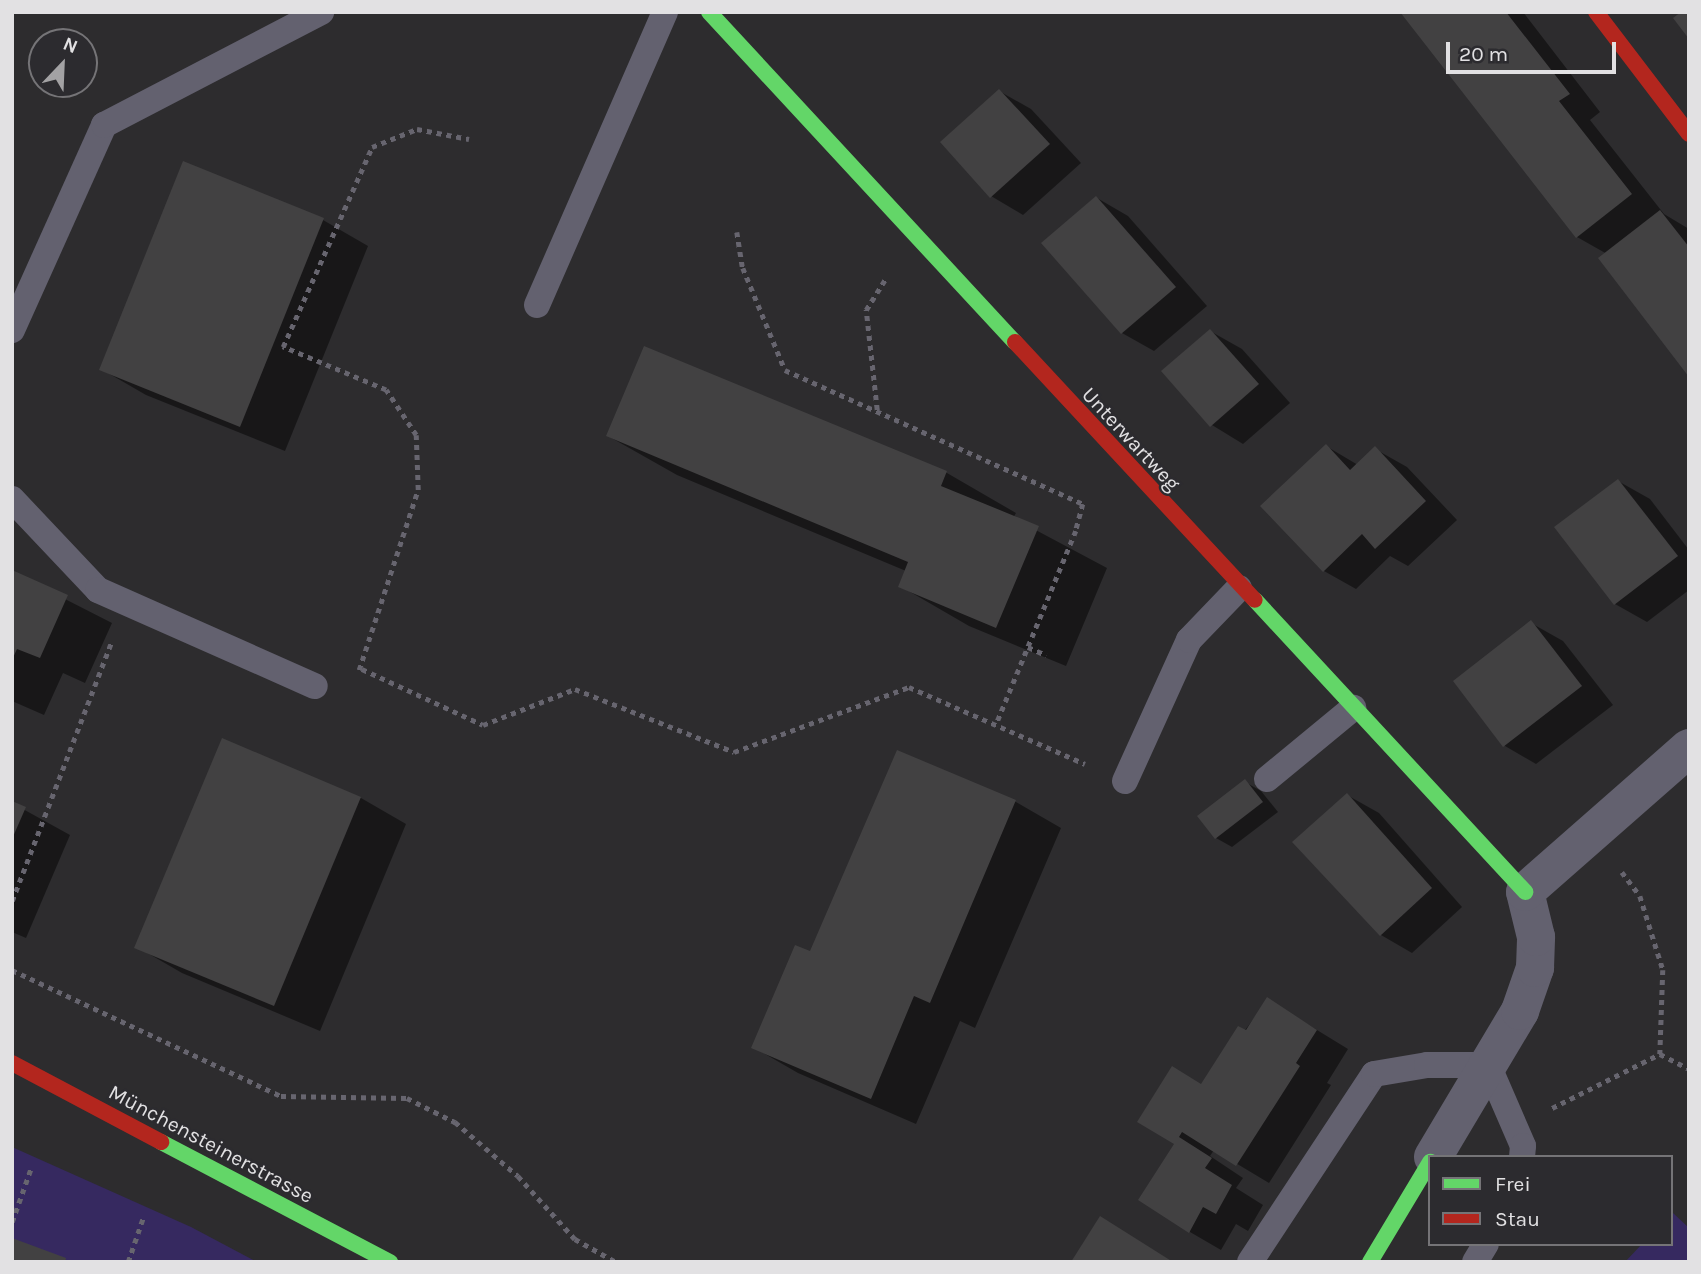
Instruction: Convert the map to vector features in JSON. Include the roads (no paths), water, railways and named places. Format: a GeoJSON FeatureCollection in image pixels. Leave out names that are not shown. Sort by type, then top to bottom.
{"type":"FeatureCollection","features":[{"type":"Feature","properties":{"kind":"street","name":"Unterwartweg"},"geometry":{"type":"LineString","coordinates":[[709,12],[1239,588],[1525,892]]}},
{"type":"Feature","properties":{"kind":"street"},"geometry":{"type":"LineString","coordinates":[[1596,12],[1689,134]]}},
{"type":"Feature","properties":{"kind":"street"},"geometry":{"type":"LineString","coordinates":[[1434,1155],[1520,1011],[1535,968],[1536,937],[1525,892],[1689,748]]}},
{"type":"Feature","properties":{"kind":"street","name":"Münchensteinerstrasse"},"geometry":{"type":"LineString","coordinates":[[12,1063],[390,1262]]}},
{"type":"Feature","properties":{"kind":"street"},"geometry":{"type":"LineString","coordinates":[[1370,1262],[1428,1164]]}},
{"type":"Feature","properties":{"kind":"lane"},"geometry":{"type":"LineString","coordinates":[[12,330],[104,125],[321,12]]}},
{"type":"Feature","properties":{"kind":"lane"},"geometry":{"type":"LineString","coordinates":[[537,305],[665,12]]}},
{"type":"Feature","properties":{"kind":"lane"},"geometry":{"type":"LineString","coordinates":[[12,499],[98,590],[315,686]]}},
{"type":"Feature","properties":{"kind":"lane"},"geometry":{"type":"LineString","coordinates":[[1125,781],[1189,640],[1239,588]]}},
{"type":"Feature","properties":{"kind":"lane"},"geometry":{"type":"LineString","coordinates":[[1267,779],[1353,708]]}},
{"type":"Feature","properties":{"kind":"lane"},"geometry":{"type":"LineString","coordinates":[[1250,1262],[1374,1074],[1427,1065],[1488,1065],[1523,1146],[1522,1155]]}},
{"type":"Feature","properties":{"kind":"lane"},"geometry":{"type":"LineString","coordinates":[[1475,1262],[1485,1246]]}}]}
